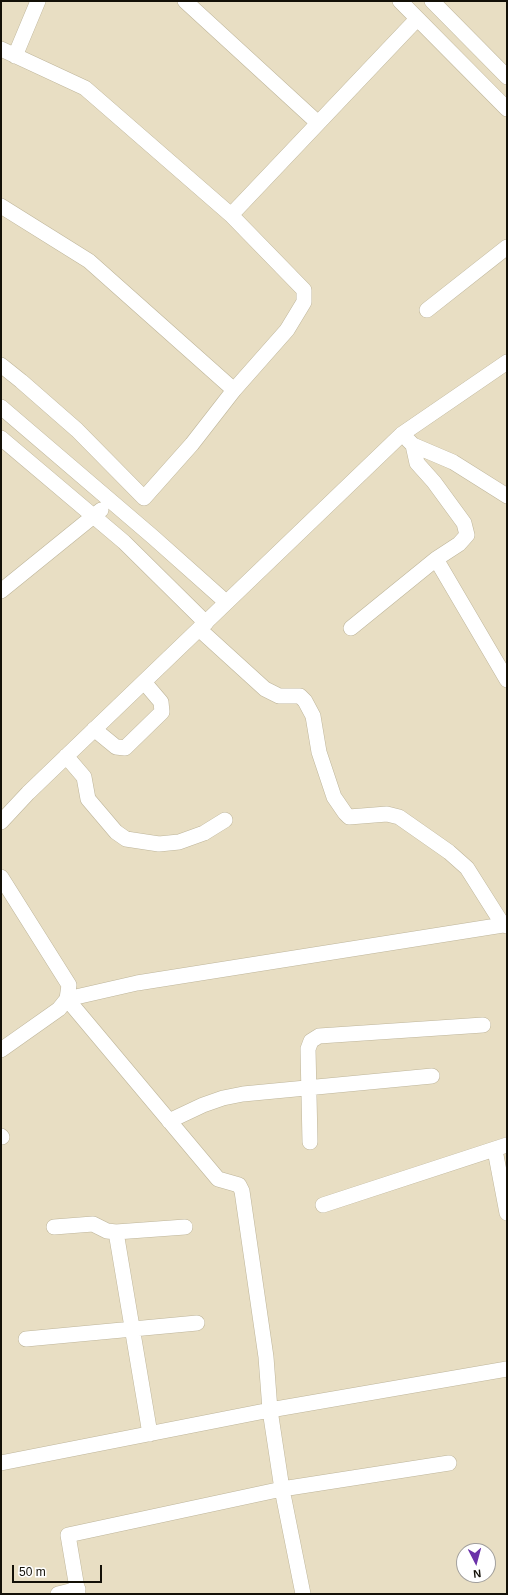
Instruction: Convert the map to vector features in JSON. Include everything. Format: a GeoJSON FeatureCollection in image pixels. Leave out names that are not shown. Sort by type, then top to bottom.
{"type":"FeatureCollection","features":[{"type":"Feature","properties":{"kind":"street"},"geometry":{"type":"LineString","coordinates":[[15,56],[38,1]]}},
{"type":"Feature","properties":{"kind":"street"},"geometry":{"type":"LineString","coordinates":[[185,1],[318,123]]}},
{"type":"Feature","properties":{"kind":"street"},"geometry":{"type":"LineString","coordinates":[[400,1],[507,109]]}},
{"type":"Feature","properties":{"kind":"street"},"geometry":{"type":"LineString","coordinates":[[432,1],[507,77]]}},
{"type":"Feature","properties":{"kind":"street"},"geometry":{"type":"LineString","coordinates":[[231,215],[417,19]]}},
{"type":"Feature","properties":{"kind":"street"},"geometry":{"type":"LineString","coordinates":[[1,49],[86,88],[231,215],[304,290],[304,302],[287,330],[234,390],[192,444],[144,498],[77,430],[1,365]]}},
{"type":"Feature","properties":{"kind":"street"},"geometry":{"type":"LineString","coordinates":[[1,206],[89,261],[150,318],[234,390]]}},
{"type":"Feature","properties":{"kind":"street"},"geometry":{"type":"LineString","coordinates":[[427,310],[507,247]]}},
{"type":"Feature","properties":{"kind":"street"},"geometry":{"type":"LineString","coordinates":[[1,822],[28,792],[226,602],[408,440],[507,362]]}},
{"type":"Feature","properties":{"kind":"street"},"geometry":{"type":"LineString","coordinates":[[1,407],[226,602]]}},
{"type":"Feature","properties":{"kind":"street"},"geometry":{"type":"LineString","coordinates":[[1,438],[124,542],[202,626],[264,689],[279,696],[300,696],[305,701],[313,716],[319,752],[331,790],[349,817],[387,814],[399,817],[449,852],[467,868],[505,926],[137,983],[67,999]]}},
{"type":"Feature","properties":{"kind":"street"},"geometry":{"type":"LineString","coordinates":[[408,440],[453,462],[507,496]]}},
{"type":"Feature","properties":{"kind":"street"},"geometry":{"type":"LineString","coordinates":[[350,628],[436,559],[459,544],[467,535],[464,523],[434,482],[417,463],[408,440]]}},
{"type":"Feature","properties":{"kind":"street"},"geometry":{"type":"LineString","coordinates":[[1,591],[111,502]]}},
{"type":"Feature","properties":{"kind":"street"},"geometry":{"type":"LineString","coordinates":[[436,559],[507,680]]}},
{"type":"Feature","properties":{"kind":"street"},"geometry":{"type":"LineString","coordinates":[[94,729],[116,747],[125,748],[162,712],[161,702],[144,682]]}},
{"type":"Feature","properties":{"kind":"street"},"geometry":{"type":"LineString","coordinates":[[66,756],[84,777],[88,799],[116,832],[126,839],[159,844],[179,842],[204,833],[226,820]]}},
{"type":"Feature","properties":{"kind":"street"},"geometry":{"type":"LineString","coordinates":[[1,877],[69,985],[67,999],[59,1009],[1,1050]]}},
{"type":"Feature","properties":{"kind":"street"},"geometry":{"type":"LineString","coordinates":[[67,999],[218,1180],[239,1185],[242,1191],[266,1364],[270,1410],[282,1489],[303,1594]]}},
{"type":"Feature","properties":{"kind":"street"},"geometry":{"type":"LineString","coordinates":[[310,1142],[308,1049],[311,1041],[319,1036],[483,1025]]}},
{"type":"Feature","properties":{"kind":"street"},"geometry":{"type":"LineString","coordinates":[[169,1121],[223,1098],[243,1094],[432,1076]]}},
{"type":"Feature","properties":{"kind":"street"},"geometry":{"type":"LineString","coordinates":[[323,1205],[501,1147],[507,1213]]}},
{"type":"Feature","properties":{"kind":"street"},"geometry":{"type":"LineString","coordinates":[[54,1227],[93,1224],[107,1231],[116,1232],[185,1227]]}},
{"type":"Feature","properties":{"kind":"street"},"geometry":{"type":"LineString","coordinates":[[116,1232],[150,1434]]}},
{"type":"Feature","properties":{"kind":"street"},"geometry":{"type":"LineString","coordinates":[[26,1339],[197,1323]]}},
{"type":"Feature","properties":{"kind":"street"},"geometry":{"type":"LineString","coordinates":[[1,1463],[270,1410],[507,1369]]}},
{"type":"Feature","properties":{"kind":"street"},"geometry":{"type":"LineString","coordinates":[[58,1594],[78,1592],[68,1535],[282,1489],[449,1463]]}}]}
